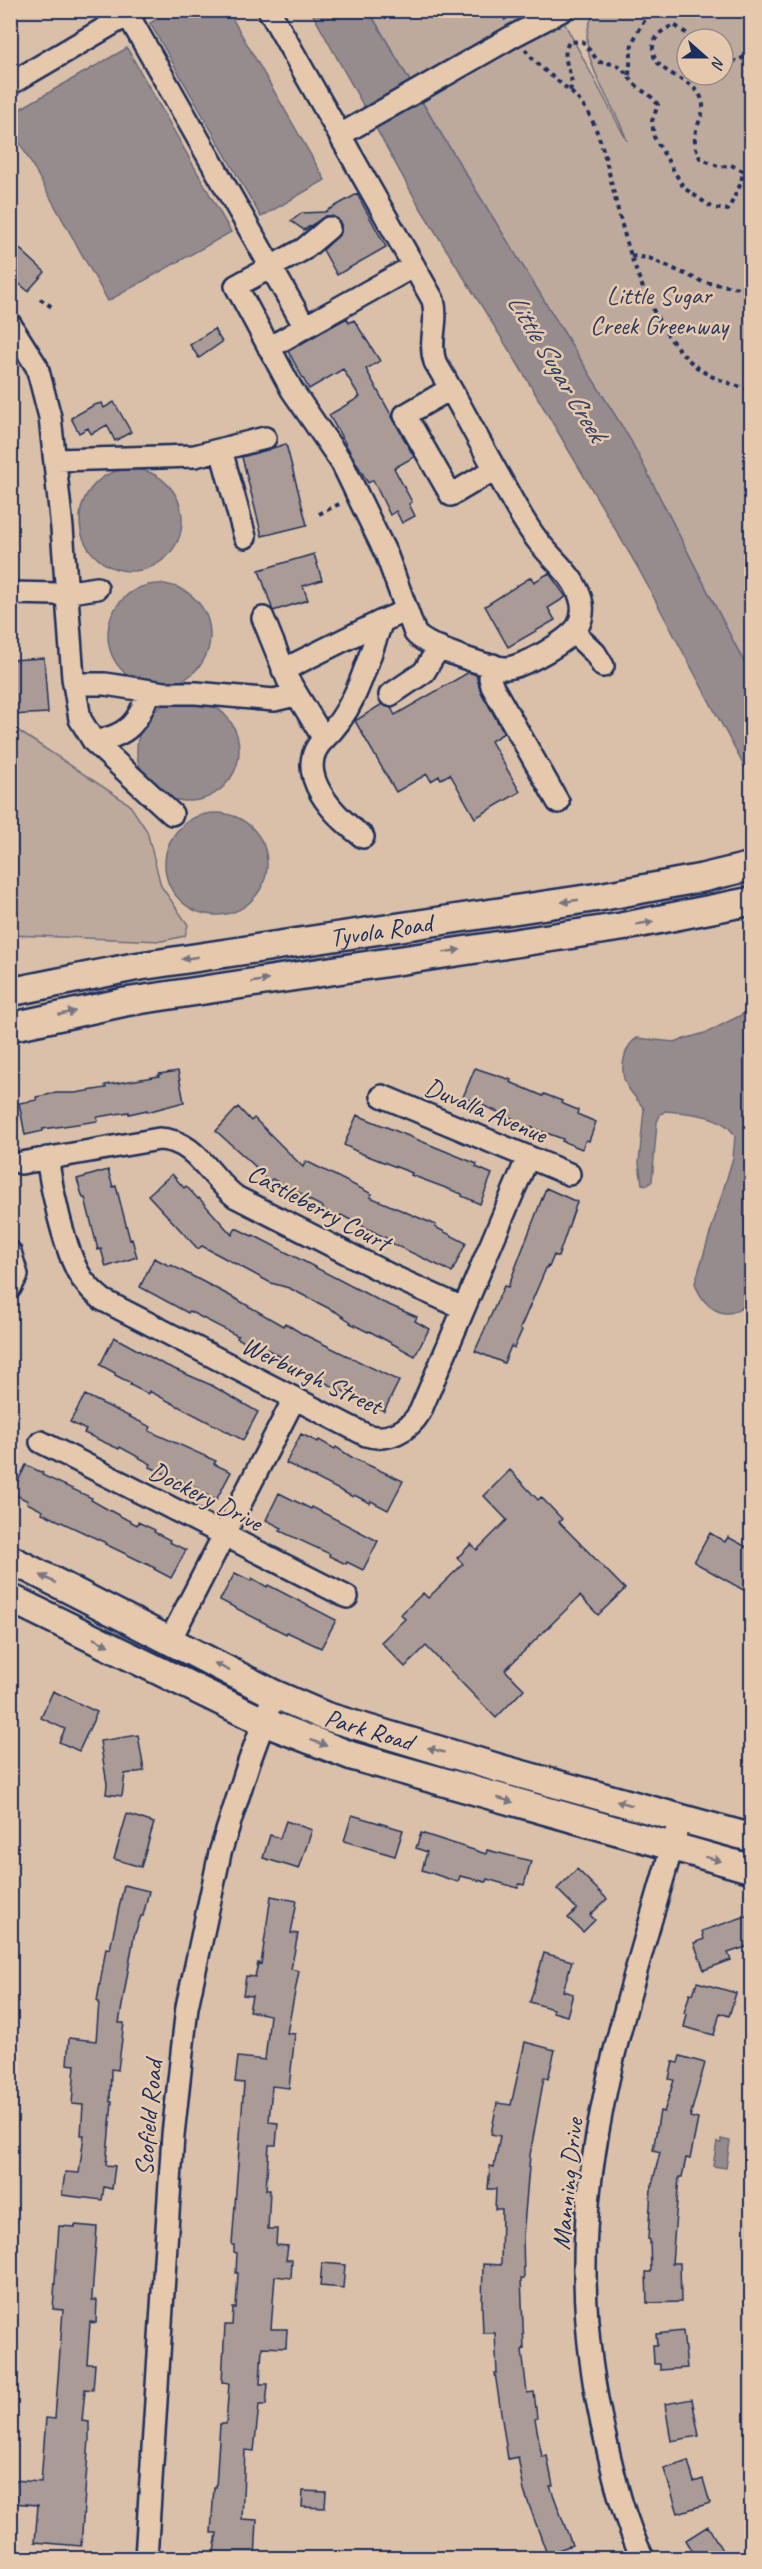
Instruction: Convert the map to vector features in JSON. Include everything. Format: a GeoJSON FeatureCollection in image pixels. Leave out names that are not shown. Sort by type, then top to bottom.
{"type":"FeatureCollection","features":[{"type":"Feature","properties":{"kind":"main road","name":"Tyvola Road"},"geometry":{"type":"LineString","coordinates":[[10,992],[134,967],[599,897],[692,880],[751,866]]}},
{"type":"Feature","properties":{"kind":"main road","name":"Tyvola Road"},"geometry":{"type":"LineString","coordinates":[[10,1027],[125,1002],[621,927],[752,901]]}},
{"type":"Feature","properties":{"kind":"main road","name":"Park Road"},"geometry":{"type":"LineString","coordinates":[[10,1559],[274,1694],[325,1716],[752,1838]]}},
{"type":"Feature","properties":{"kind":"main road","name":"Park Road"},"geometry":{"type":"LineString","coordinates":[[10,1598],[264,1722],[387,1767],[752,1869]]}},
{"type":"Feature","properties":{"kind":"street"},"geometry":{"type":"LineString","coordinates":[[269,10],[345,132],[433,300],[436,317],[431,342],[432,354],[450,389],[528,528],[548,554],[563,568],[575,586],[583,612],[573,632],[558,644],[517,666],[506,668],[493,665],[418,638],[405,611],[387,556],[345,470],[327,440],[299,402],[236,286],[311,244],[328,228]]}},
{"type":"Feature","properties":{"kind":"street"},"geometry":{"type":"LineString","coordinates":[[345,132],[563,10]]}},
{"type":"Feature","properties":{"kind":"street"},"geometry":{"type":"LineString","coordinates":[[10,84],[132,13],[305,327]]}},
{"type":"Feature","properties":{"kind":"street"},"geometry":{"type":"LineString","coordinates":[[269,348],[414,266]]}},
{"type":"Feature","properties":{"kind":"street"},"geometry":{"type":"LineString","coordinates":[[10,324],[37,367],[50,417],[56,460],[74,684],[80,719],[94,742],[172,814]]}},
{"type":"Feature","properties":{"kind":"street"},"geometry":{"type":"LineString","coordinates":[[450,389],[405,416],[451,495],[495,469]]}},
{"type":"Feature","properties":{"kind":"street"},"geometry":{"type":"LineString","coordinates":[[56,460],[195,456],[265,438]]}},
{"type":"Feature","properties":{"kind":"street"},"geometry":{"type":"LineString","coordinates":[[222,450],[245,537]]}},
{"type":"Feature","properties":{"kind":"street"},"geometry":{"type":"LineString","coordinates":[[10,593],[67,593],[97,588]]}},
{"type":"Feature","properties":{"kind":"street"},"geometry":{"type":"LineString","coordinates":[[283,670],[405,611]]}},
{"type":"Feature","properties":{"kind":"street"},"geometry":{"type":"LineString","coordinates":[[262,618],[295,695],[324,739]]}},
{"type":"Feature","properties":{"kind":"street"},"geometry":{"type":"LineString","coordinates":[[363,837],[334,812],[318,787],[312,762],[316,748],[340,722],[349,706],[382,621]]}},
{"type":"Feature","properties":{"kind":"street"},"geometry":{"type":"LineString","coordinates":[[573,632],[595,653],[603,666]]}},
{"type":"Feature","properties":{"kind":"street"},"geometry":{"type":"LineString","coordinates":[[390,695],[424,672],[439,647]]}},
{"type":"Feature","properties":{"kind":"street"},"geometry":{"type":"LineString","coordinates":[[493,665],[490,678],[492,686],[558,802]]}},
{"type":"Feature","properties":{"kind":"street"},"geometry":{"type":"LineString","coordinates":[[74,684],[105,684],[149,691],[274,700],[287,699],[295,695]]}},
{"type":"Feature","properties":{"kind":"street"},"geometry":{"type":"LineString","coordinates":[[94,742],[115,738],[128,730],[138,717],[149,691]]}},
{"type":"Feature","properties":{"kind":"street","name":"Duvalla Avenue"},"geometry":{"type":"LineString","coordinates":[[382,1096],[569,1174]]}},
{"type":"Feature","properties":{"kind":"street","name":"Castleberry Court"},"geometry":{"type":"LineString","coordinates":[[21,1163],[159,1139],[174,1140],[194,1152],[224,1188],[236,1197],[394,1277],[463,1308]]}},
{"type":"Feature","properties":{"kind":"street","name":"Werburgh Street"},"geometry":{"type":"LineString","coordinates":[[47,1158],[51,1184],[74,1262],[82,1279],[96,1294],[126,1314],[294,1399],[372,1437],[386,1437],[404,1429],[420,1412],[528,1157]]}},
{"type":"Feature","properties":{"kind":"street"},"geometry":{"type":"LineString","coordinates":[[10,1252],[17,1275],[10,1288]]}},
{"type":"Feature","properties":{"kind":"street"},"geometry":{"type":"LineString","coordinates":[[170,1640],[294,1399]]}},
{"type":"Feature","properties":{"kind":"street","name":"Dockery Drive"},"geometry":{"type":"LineString","coordinates":[[40,1442],[347,1597]]}},
{"type":"Feature","properties":{"kind":"street","name":"Scofield Road"},"geometry":{"type":"LineString","coordinates":[[146,2559],[173,2135],[185,2016],[202,1927],[220,1853],[274,1694]]}},
{"type":"Feature","properties":{"kind":"street","name":"Manning Drive"},"geometry":{"type":"LineString","coordinates":[[643,2559],[619,2494],[601,2421],[588,2331],[586,2248],[592,2172],[607,2084],[680,1818]]}},
{"type":"Feature","properties":{"kind":"path"},"geometry":{"type":"LineString","coordinates":[[501,10],[534,62],[583,104],[596,128],[632,256],[655,311],[681,353],[715,378],[752,391]]}},
{"type":"Feature","properties":{"kind":"path"},"geometry":{"type":"LineString","coordinates":[[629,76],[632,43],[650,10]]}},
{"type":"Feature","properties":{"kind":"path"},"geometry":{"type":"LineString","coordinates":[[737,10],[745,10]]}},
{"type":"Feature","properties":{"kind":"path"},"geometry":{"type":"LineString","coordinates":[[675,75],[660,66],[653,56],[654,42],[660,31],[674,25],[677,27]]}},
{"type":"Feature","properties":{"kind":"path"},"geometry":{"type":"LineString","coordinates":[[570,91],[571,78],[564,57],[569,42],[582,41],[599,62],[617,63],[624,68],[638,88],[651,94],[658,105],[652,121],[654,137],[684,188],[713,208],[729,210],[741,183],[742,171],[731,165],[720,167],[700,158],[695,148],[694,131],[701,117],[702,100],[693,87]]}},
{"type":"Feature","properties":{"kind":"path"},"geometry":{"type":"LineString","coordinates":[[735,61],[752,51]]}},
{"type":"Feature","properties":{"kind":"path"},"geometry":{"type":"LineString","coordinates":[[624,68],[630,62]]}},
{"type":"Feature","properties":{"kind":"path"},"geometry":{"type":"LineString","coordinates":[[632,256],[649,258],[703,282],[752,290]]}},
{"type":"Feature","properties":{"kind":"path"},"geometry":{"type":"LineString","coordinates":[[40,299],[52,307]]}},
{"type":"Feature","properties":{"kind":"path"},"geometry":{"type":"LineString","coordinates":[[319,514],[346,500]]}},
{"type":"Feature","properties":{"kind":"green space","name":"Little Sugar Creek Greenway"},"geometry":{"type":"Polygon","coordinates":[[[369,11],[558,11],[627,141],[590,59],[587,42],[589,26],[596,11],[751,11],[751,676],[631,441],[435,124],[369,11]]]}},
{"type":"Feature","properties":{"kind":"green space"},"geometry":{"type":"Polygon","coordinates":[[[11,726],[129,804],[147,831],[161,886],[188,925],[185,936],[162,941],[11,935],[11,726]]]}},
{"type":"Feature","properties":{"kind":"water"},"geometry":{"type":"Polygon","coordinates":[[[173,10],[228,11],[325,180],[261,217],[150,23],[173,10]]]}},
{"type":"Feature","properties":{"kind":"water","name":"Little Sugar Creek"},"geometry":{"type":"Polygon","coordinates":[[[311,11],[369,11],[435,124],[631,441],[751,676],[751,779],[637,566],[519,366],[418,204],[311,11]]]}},
{"type":"Feature","properties":{"kind":"water"},"geometry":{"type":"Polygon","coordinates":[[[127,48],[231,232],[108,301],[11,127],[11,114],[127,48]]]}},
{"type":"Feature","properties":{"kind":"water"},"geometry":{"type":"Polygon","coordinates":[[[131,469],[151,473],[167,484],[178,500],[182,520],[178,540],[167,556],[151,567],[131,571],[111,567],[95,556],[84,540],[80,520],[84,500],[95,484],[111,473],[131,469]]]}},
{"type":"Feature","properties":{"kind":"water"},"geometry":{"type":"Polygon","coordinates":[[[159,584],[179,588],[195,599],[206,615],[210,635],[206,655],[195,671],[179,682],[159,686],[139,682],[123,671],[112,655],[108,635],[112,615],[123,599],[139,588],[159,584]]]}},
{"type":"Feature","properties":{"kind":"water"},"geometry":{"type":"Polygon","coordinates":[[[188,699],[208,703],[224,714],[235,730],[239,750],[235,770],[224,786],[208,797],[188,801],[168,797],[152,786],[141,770],[137,750],[141,730],[152,714],[168,703],[188,699]]]}},
{"type":"Feature","properties":{"kind":"water"},"geometry":{"type":"Polygon","coordinates":[[[216,813],[236,817],[252,828],[263,844],[267,864],[263,884],[252,900],[236,911],[216,915],[196,911],[180,900],[169,884],[165,864],[169,844],[180,828],[196,817],[216,813]]]}},
{"type":"Feature","properties":{"kind":"water"},"geometry":{"type":"Polygon","coordinates":[[[747,1012],[752,1012],[751,1297],[744,1306],[728,1313],[720,1312],[705,1302],[695,1283],[733,1158],[735,1136],[722,1123],[714,1119],[665,1111],[657,1122],[652,1181],[648,1185],[642,1184],[639,1163],[644,1109],[627,1086],[623,1067],[628,1047],[637,1038],[674,1042],[708,1032],[747,1012]]]}},
{"type":"Feature","properties":{"kind":"water"},"geometry":{"type":"Polygon","coordinates":[[[721,2139],[730,2141],[726,2168],[713,2166],[717,2142],[721,2143],[721,2139]]]}},
{"type":"Feature","properties":{"kind":"building"},"geometry":{"type":"Polygon","coordinates":[[[357,194],[386,247],[337,275],[323,250],[341,233],[338,219],[326,216],[304,230],[291,221],[302,213],[325,212],[357,194]]]}},
{"type":"Feature","properties":{"kind":"building"},"geometry":{"type":"Polygon","coordinates":[[[10,240],[45,272],[28,291],[10,276],[10,240]]]}},
{"type":"Feature","properties":{"kind":"building"},"geometry":{"type":"Polygon","coordinates":[[[347,318],[349,323],[354,320],[380,361],[366,369],[414,457],[394,468],[412,502],[409,504],[415,516],[402,523],[396,511],[390,515],[373,480],[368,483],[329,415],[360,397],[343,369],[309,389],[288,351],[347,318]]]}},
{"type":"Feature","properties":{"kind":"building"},"geometry":{"type":"Polygon","coordinates":[[[214,329],[222,342],[199,358],[190,345],[214,329]]]}},
{"type":"Feature","properties":{"kind":"building"},"geometry":{"type":"Polygon","coordinates":[[[114,402],[131,432],[115,441],[107,425],[91,434],[88,428],[79,433],[71,418],[94,405],[102,403],[104,408],[114,402]]]}},
{"type":"Feature","properties":{"kind":"building"},"geometry":{"type":"Polygon","coordinates":[[[286,444],[307,525],[262,536],[242,457],[286,444]]]}},
{"type":"Feature","properties":{"kind":"building"},"geometry":{"type":"Polygon","coordinates":[[[314,554],[322,580],[303,586],[308,600],[273,611],[259,570],[314,554]]]}},
{"type":"Feature","properties":{"kind":"building"},"geometry":{"type":"Polygon","coordinates":[[[549,573],[566,597],[548,608],[555,620],[508,647],[485,606],[531,577],[534,582],[549,573]]]}},
{"type":"Feature","properties":{"kind":"building"},"geometry":{"type":"Polygon","coordinates":[[[44,658],[48,713],[10,715],[10,660],[44,658]]]}},
{"type":"Feature","properties":{"kind":"building"},"geometry":{"type":"Polygon","coordinates":[[[469,672],[476,675],[481,692],[504,733],[491,741],[520,792],[475,818],[450,774],[441,779],[439,776],[431,781],[427,774],[396,792],[355,721],[382,704],[391,708],[395,715],[469,672]]]}},
{"type":"Feature","properties":{"kind":"building"},"geometry":{"type":"Polygon","coordinates":[[[475,1068],[511,1080],[510,1082],[543,1096],[544,1094],[562,1101],[561,1103],[578,1110],[577,1114],[596,1122],[589,1141],[586,1140],[582,1149],[562,1141],[563,1139],[511,1120],[512,1118],[463,1097],[475,1068]]]}},
{"type":"Feature","properties":{"kind":"building"},"geometry":{"type":"Polygon","coordinates":[[[178,1071],[184,1102],[147,1112],[147,1110],[97,1117],[98,1121],[43,1129],[43,1131],[25,1135],[19,1103],[37,1100],[36,1097],[106,1088],[105,1085],[178,1071]]]}},
{"type":"Feature","properties":{"kind":"building"},"geometry":{"type":"Polygon","coordinates":[[[238,1107],[251,1121],[254,1118],[303,1167],[306,1161],[372,1194],[370,1197],[436,1225],[435,1227],[466,1243],[452,1272],[387,1241],[388,1239],[341,1215],[339,1218],[307,1199],[308,1197],[272,1179],[269,1182],[216,1131],[238,1107]]]}},
{"type":"Feature","properties":{"kind":"building"},"geometry":{"type":"Polygon","coordinates":[[[357,1115],[477,1164],[476,1167],[492,1174],[480,1204],[462,1194],[411,1175],[412,1173],[344,1145],[357,1115]]]}},
{"type":"Feature","properties":{"kind":"building"},"geometry":{"type":"Polygon","coordinates":[[[108,1170],[113,1187],[116,1186],[130,1240],[132,1239],[137,1257],[106,1267],[101,1249],[98,1250],[85,1198],[83,1198],[77,1179],[108,1170]]]}},
{"type":"Feature","properties":{"kind":"building"},"geometry":{"type":"Polygon","coordinates":[[[172,1174],[184,1188],[186,1186],[199,1198],[232,1235],[236,1228],[253,1235],[382,1302],[417,1317],[415,1321],[429,1329],[415,1356],[350,1323],[336,1312],[289,1288],[271,1283],[202,1246],[198,1249],[148,1195],[172,1174]]]}},
{"type":"Feature","properties":{"kind":"building"},"geometry":{"type":"Polygon","coordinates":[[[546,1188],[577,1202],[558,1257],[554,1255],[549,1267],[547,1266],[520,1329],[522,1330],[514,1348],[511,1346],[504,1363],[475,1351],[504,1286],[508,1287],[546,1188]]]}},
{"type":"Feature","properties":{"kind":"building"},"geometry":{"type":"Polygon","coordinates":[[[154,1258],[238,1300],[283,1326],[285,1323],[399,1381],[384,1411],[301,1371],[302,1369],[257,1344],[255,1347],[237,1338],[238,1336],[140,1287],[154,1258]]]}},
{"type":"Feature","properties":{"kind":"building"},"geometry":{"type":"Polygon","coordinates":[[[114,1337],[163,1364],[211,1385],[258,1412],[243,1440],[149,1391],[148,1394],[130,1385],[131,1383],[100,1365],[114,1337]]]}},
{"type":"Feature","properties":{"kind":"building"},"geometry":{"type":"Polygon","coordinates":[[[85,1395],[151,1427],[149,1431],[216,1461],[214,1464],[231,1472],[216,1500],[198,1491],[199,1489],[150,1467],[151,1464],[120,1447],[119,1449],[84,1433],[86,1430],[70,1422],[85,1395]]]}},
{"type":"Feature","properties":{"kind":"building"},"geometry":{"type":"Polygon","coordinates":[[[301,1434],[335,1449],[336,1447],[353,1458],[403,1481],[388,1510],[371,1501],[370,1503],[354,1495],[353,1497],[286,1463],[301,1434]]]}},
{"type":"Feature","properties":{"kind":"building"},"geometry":{"type":"Polygon","coordinates":[[[26,1465],[92,1498],[91,1500],[137,1525],[138,1522],[155,1530],[154,1532],[170,1540],[169,1542],[186,1550],[171,1578],[106,1543],[42,1513],[43,1511],[27,1503],[28,1501],[12,1493],[26,1465]]]}},
{"type":"Feature","properties":{"kind":"building"},"geometry":{"type":"Polygon","coordinates":[[[510,1470],[538,1500],[541,1497],[562,1519],[559,1522],[625,1589],[598,1615],[580,1596],[505,1670],[524,1689],[496,1718],[426,1646],[405,1667],[381,1642],[405,1619],[401,1614],[423,1593],[428,1598],[463,1564],[457,1558],[471,1544],[477,1550],[507,1520],[484,1496],[510,1470]]]}},
{"type":"Feature","properties":{"kind":"building"},"geometry":{"type":"Polygon","coordinates":[[[279,1493],[378,1541],[363,1570],[280,1531],[282,1528],[266,1520],[279,1493]]]}},
{"type":"Feature","properties":{"kind":"building"},"geometry":{"type":"Polygon","coordinates":[[[710,1533],[725,1542],[728,1537],[752,1550],[752,1595],[694,1562],[710,1533]]]}},
{"type":"Feature","properties":{"kind":"building"},"geometry":{"type":"Polygon","coordinates":[[[235,1573],[251,1581],[252,1578],[267,1587],[268,1585],[336,1620],[321,1648],[287,1632],[286,1634],[220,1600],[235,1573]]]}},
{"type":"Feature","properties":{"kind":"building"},"geometry":{"type":"Polygon","coordinates":[[[53,1691],[97,1712],[79,1751],[59,1742],[65,1729],[41,1718],[53,1691]]]}},
{"type":"Feature","properties":{"kind":"building"},"geometry":{"type":"Polygon","coordinates":[[[138,1735],[144,1771],[125,1774],[122,1796],[106,1794],[107,1784],[100,1741],[138,1735]]]}},
{"type":"Feature","properties":{"kind":"building"},"geometry":{"type":"Polygon","coordinates":[[[127,1814],[154,1823],[141,1867],[114,1859],[127,1814]]]}},
{"type":"Feature","properties":{"kind":"building"},"geometry":{"type":"Polygon","coordinates":[[[352,1815],[403,1830],[395,1856],[344,1841],[352,1815]]]}},
{"type":"Feature","properties":{"kind":"building"},"geometry":{"type":"Polygon","coordinates":[[[286,1821],[312,1830],[299,1869],[263,1858],[270,1835],[280,1838],[286,1821]]]}},
{"type":"Feature","properties":{"kind":"building"},"geometry":{"type":"Polygon","coordinates":[[[421,1833],[486,1854],[487,1850],[531,1861],[524,1885],[519,1884],[518,1888],[487,1879],[486,1882],[460,1876],[458,1882],[422,1870],[427,1852],[416,1848],[421,1833]]]}},
{"type":"Feature","properties":{"kind":"building"},"geometry":{"type":"Polygon","coordinates":[[[577,1869],[607,1899],[590,1915],[595,1920],[583,1932],[568,1918],[577,1909],[557,1889],[577,1869]]]}},
{"type":"Feature","properties":{"kind":"building"},"geometry":{"type":"Polygon","coordinates":[[[124,1885],[149,1891],[143,1916],[141,1916],[134,1936],[119,2023],[124,2023],[118,2070],[111,2069],[110,2102],[112,2102],[106,2165],[115,2166],[112,2189],[104,2187],[102,2200],[62,2195],[65,2172],[79,2173],[84,2135],[81,2135],[83,2105],[72,2104],[75,2065],[67,2064],[69,2038],[96,2041],[99,2002],[97,2001],[106,1948],[110,1949],[124,1885]]]}},
{"type":"Feature","properties":{"kind":"building"},"geometry":{"type":"Polygon","coordinates":[[[271,1896],[297,1901],[291,1933],[298,1934],[291,1969],[299,1971],[287,2033],[295,2034],[289,2088],[272,2086],[269,2122],[278,2123],[276,2145],[269,2145],[266,2190],[270,2190],[268,2229],[277,2229],[276,2245],[288,2246],[286,2260],[292,2260],[291,2278],[275,2276],[271,2329],[287,2329],[286,2348],[262,2347],[260,2384],[268,2384],[266,2405],[259,2405],[254,2451],[245,2450],[242,2519],[257,2520],[255,2559],[213,2559],[217,2533],[211,2533],[214,2487],[216,2487],[220,2424],[226,2424],[229,2383],[222,2382],[225,2325],[232,2325],[233,2308],[236,2308],[238,2273],[236,2273],[237,2253],[234,2252],[234,2245],[232,2245],[244,2083],[235,2082],[238,2057],[265,2060],[270,2015],[249,2011],[252,1996],[243,1995],[246,1976],[255,1977],[258,1963],[261,1964],[271,1896]]]}},
{"type":"Feature","properties":{"kind":"building"},"geometry":{"type":"Polygon","coordinates":[[[752,1914],[752,1945],[728,1953],[731,1960],[704,1970],[694,1943],[704,1939],[702,1931],[752,1914]]]}},
{"type":"Feature","properties":{"kind":"building"},"geometry":{"type":"Polygon","coordinates":[[[544,1953],[572,1961],[563,1991],[573,1994],[567,2016],[530,2002],[544,1953]]]}},
{"type":"Feature","properties":{"kind":"building"},"geometry":{"type":"Polygon","coordinates":[[[697,1982],[736,1993],[729,2016],[720,2013],[714,2035],[684,2027],[687,2014],[684,2013],[690,1993],[693,1994],[697,1982]]]}},
{"type":"Feature","properties":{"kind":"building"},"geometry":{"type":"Polygon","coordinates":[[[525,2042],[555,2050],[548,2079],[544,2077],[530,2155],[523,2237],[524,2279],[521,2279],[524,2349],[522,2350],[527,2393],[534,2392],[537,2418],[535,2419],[542,2457],[547,2456],[553,2486],[550,2486],[572,2545],[547,2554],[524,2491],[518,2457],[508,2459],[495,2373],[497,2373],[495,2333],[483,2333],[483,2264],[501,2265],[502,2209],[495,2209],[496,2189],[488,2189],[490,2166],[494,2167],[500,2136],[491,2134],[497,2103],[511,2105],[525,2042]]]}},
{"type":"Feature","properties":{"kind":"building"},"geometry":{"type":"Polygon","coordinates":[[[680,2056],[705,2063],[690,2117],[698,2119],[690,2159],[686,2158],[682,2177],[679,2177],[672,2263],[680,2263],[681,2302],[647,2303],[646,2272],[651,2272],[650,2240],[648,2239],[651,2189],[660,2152],[653,2150],[660,2111],[664,2112],[674,2080],[669,2079],[673,2062],[678,2063],[680,2056]]]}},
{"type":"Feature","properties":{"kind":"building"},"geometry":{"type":"Polygon","coordinates":[[[75,2225],[97,2227],[92,2296],[92,2300],[97,2300],[96,2323],[90,2322],[87,2364],[95,2364],[93,2390],[85,2389],[82,2421],[89,2422],[89,2439],[81,2546],[35,2542],[38,2505],[12,2503],[13,2480],[41,2482],[46,2418],[55,2419],[63,2310],[53,2309],[59,2226],[75,2227],[75,2225]]]}},
{"type":"Feature","properties":{"kind":"building"},"geometry":{"type":"Polygon","coordinates":[[[322,2263],[345,2265],[343,2288],[320,2286],[322,2263]]]}},
{"type":"Feature","properties":{"kind":"building"},"geometry":{"type":"Polygon","coordinates":[[[683,2331],[687,2368],[660,2370],[660,2364],[654,2364],[653,2345],[657,2345],[656,2334],[683,2331]]]}},
{"type":"Feature","properties":{"kind":"building"},"geometry":{"type":"Polygon","coordinates":[[[692,2399],[699,2436],[671,2441],[665,2404],[692,2399]]]}},
{"type":"Feature","properties":{"kind":"building"},"geometry":{"type":"Polygon","coordinates":[[[688,2461],[694,2482],[703,2479],[710,2503],[678,2513],[664,2469],[688,2461]]]}},
{"type":"Feature","properties":{"kind":"building"},"geometry":{"type":"Polygon","coordinates":[[[303,2491],[326,2492],[325,2508],[302,2507],[303,2491]]]}},
{"type":"Feature","properties":{"kind":"building"},"geometry":{"type":"Polygon","coordinates":[[[708,2526],[724,2554],[716,2559],[697,2559],[686,2540],[708,2526]]]}}]}
